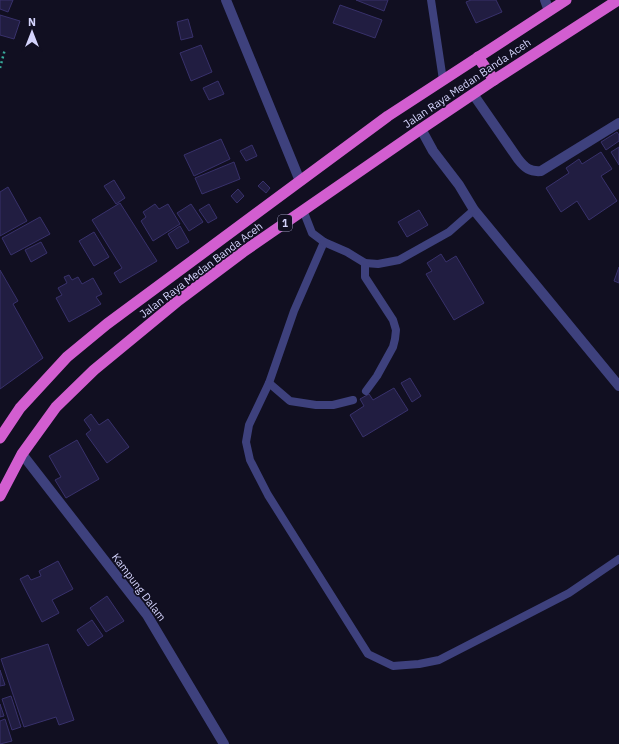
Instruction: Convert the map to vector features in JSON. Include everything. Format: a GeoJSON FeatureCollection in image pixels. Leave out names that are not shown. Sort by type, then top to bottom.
{"type":"FeatureCollection","features":[{"type":"Feature","properties":{"kind":"highway","name":"Jalan Raya Medan Banda Aceh"},"geometry":{"type":"LineString","coordinates":[[0,438],[20,408],[67,357],[107,324],[388,116],[566,0]]}},
{"type":"Feature","properties":{"kind":"highway","name":"Jalan Raya Medan Banda Aceh"},"geometry":{"type":"LineString","coordinates":[[0,496],[22,454],[56,407],[94,370],[179,300],[243,252],[421,129],[618,0]]}},
{"type":"Feature","properties":{"kind":"highway"},"geometry":{"type":"LineString","coordinates":[[478,57],[494,80]]}},
{"type":"Feature","properties":{"kind":"street"},"geometry":{"type":"LineString","coordinates":[[226,0],[300,181]]}},
{"type":"Feature","properties":{"kind":"street"},"geometry":{"type":"LineString","coordinates":[[545,0],[549,11]]}},
{"type":"Feature","properties":{"kind":"street"},"geometry":{"type":"LineString","coordinates":[[474,94],[518,160],[525,168],[532,172],[542,172],[619,123]]}},
{"type":"Feature","properties":{"kind":"street"},"geometry":{"type":"LineString","coordinates":[[421,129],[433,151],[459,185],[474,210],[619,386]]}},
{"type":"Feature","properties":{"kind":"street","name":"Kampung Dalam"},"geometry":{"type":"LineString","coordinates":[[22,454],[147,615],[224,744]]}},
{"type":"Feature","properties":{"kind":"lane"},"geometry":{"type":"LineString","coordinates":[[431,0],[444,80]]}},
{"type":"Feature","properties":{"kind":"lane"},"geometry":{"type":"LineString","coordinates":[[303,210],[312,233],[324,242],[347,252],[365,263],[378,264],[399,260],[449,232],[474,210]]}},
{"type":"Feature","properties":{"kind":"lane"},"geometry":{"type":"LineString","coordinates":[[324,242],[294,311],[269,384],[249,425],[246,442],[250,460],[268,495],[368,654],[393,666],[419,664],[439,660],[569,593],[619,559]]}},
{"type":"Feature","properties":{"kind":"lane"},"geometry":{"type":"LineString","coordinates":[[365,263],[366,277],[393,320],[396,330],[396,339],[377,376],[366,391]]}},
{"type":"Feature","properties":{"kind":"lane"},"geometry":{"type":"LineString","coordinates":[[269,384],[290,401],[316,406],[333,405],[352,400]]}},
{"type":"Feature","properties":{"kind":"path"},"geometry":{"type":"LineString","coordinates":[[0,68],[5,49]]}},
{"type":"Feature","properties":{"kind":"building"},"geometry":{"type":"Polygon","coordinates":[[[0,0],[13,0],[8,12],[0,9],[0,0]]]}},
{"type":"Feature","properties":{"kind":"building"},"geometry":{"type":"Polygon","coordinates":[[[356,0],[388,0],[384,11],[356,0]]]}},
{"type":"Feature","properties":{"kind":"building"},"geometry":{"type":"Polygon","coordinates":[[[471,0],[496,0],[502,12],[476,23],[466,2],[471,0]]]}},
{"type":"Feature","properties":{"kind":"building"},"geometry":{"type":"Polygon","coordinates":[[[340,5],[382,20],[375,38],[333,23],[340,5]]]}},
{"type":"Feature","properties":{"kind":"building"},"geometry":{"type":"Polygon","coordinates":[[[0,15],[20,21],[14,39],[0,35],[0,15]]]}},
{"type":"Feature","properties":{"kind":"building"},"geometry":{"type":"Polygon","coordinates":[[[188,19],[193,37],[181,40],[177,22],[188,19]]]}},
{"type":"Feature","properties":{"kind":"building"},"geometry":{"type":"Polygon","coordinates":[[[201,45],[212,72],[191,81],[180,53],[201,45]]]}},
{"type":"Feature","properties":{"kind":"building"},"geometry":{"type":"Polygon","coordinates":[[[218,81],[224,94],[209,100],[203,88],[218,81]]]}},
{"type":"Feature","properties":{"kind":"building"},"geometry":{"type":"Polygon","coordinates":[[[617,132],[619,135],[619,141],[606,150],[601,142],[617,132]]]}},
{"type":"Feature","properties":{"kind":"building"},"geometry":{"type":"Polygon","coordinates":[[[221,139],[230,159],[194,176],[184,155],[221,139]]]}},
{"type":"Feature","properties":{"kind":"building"},"geometry":{"type":"Polygon","coordinates":[[[252,145],[257,156],[246,161],[240,151],[252,145]]]}},
{"type":"Feature","properties":{"kind":"building"},"geometry":{"type":"Polygon","coordinates":[[[619,147],[619,165],[611,152],[619,147]]]}},
{"type":"Feature","properties":{"kind":"building"},"geometry":{"type":"Polygon","coordinates":[[[601,152],[612,169],[601,176],[617,201],[589,220],[577,201],[561,212],[546,188],[569,173],[566,168],[579,159],[582,164],[601,152]]]}},
{"type":"Feature","properties":{"kind":"building"},"geometry":{"type":"Polygon","coordinates":[[[234,162],[240,179],[202,194],[195,178],[234,162]]]}},
{"type":"Feature","properties":{"kind":"building"},"geometry":{"type":"Polygon","coordinates":[[[114,180],[125,198],[116,204],[104,186],[114,180]]]}},
{"type":"Feature","properties":{"kind":"building"},"geometry":{"type":"Polygon","coordinates":[[[263,181],[270,188],[266,193],[258,186],[263,181]]]}},
{"type":"Feature","properties":{"kind":"building"},"geometry":{"type":"Polygon","coordinates":[[[8,187],[27,221],[0,236],[0,192],[8,187]]]}},
{"type":"Feature","properties":{"kind":"building"},"geometry":{"type":"Polygon","coordinates":[[[238,189],[244,196],[237,203],[231,196],[238,189]]]}},
{"type":"Feature","properties":{"kind":"building"},"geometry":{"type":"Polygon","coordinates":[[[120,203],[157,261],[120,283],[114,273],[122,268],[92,220],[120,203]]]}},
{"type":"Feature","properties":{"kind":"building"},"geometry":{"type":"Polygon","coordinates":[[[155,204],[159,209],[168,204],[180,224],[153,241],[141,221],[146,217],[143,212],[155,204]]]}},
{"type":"Feature","properties":{"kind":"building"},"geometry":{"type":"Polygon","coordinates":[[[191,204],[203,222],[189,231],[177,213],[191,204]]]}},
{"type":"Feature","properties":{"kind":"building"},"geometry":{"type":"Polygon","coordinates":[[[209,204],[217,218],[208,223],[199,210],[209,204]]]}},
{"type":"Feature","properties":{"kind":"building"},"geometry":{"type":"Polygon","coordinates":[[[419,210],[428,225],[407,237],[398,222],[419,210]]]}},
{"type":"Feature","properties":{"kind":"building"},"geometry":{"type":"Polygon","coordinates":[[[40,217],[50,234],[11,255],[2,238],[40,217]]]}},
{"type":"Feature","properties":{"kind":"building"},"geometry":{"type":"Polygon","coordinates":[[[180,226],[189,242],[177,249],[168,234],[180,226]]]}},
{"type":"Feature","properties":{"kind":"building"},"geometry":{"type":"Polygon","coordinates":[[[94,232],[109,257],[94,266],[79,241],[94,232]]]}},
{"type":"Feature","properties":{"kind":"building"},"geometry":{"type":"Polygon","coordinates":[[[41,242],[47,253],[31,262],[25,250],[41,242]]]}},
{"type":"Feature","properties":{"kind":"building"},"geometry":{"type":"Polygon","coordinates":[[[441,254],[446,262],[456,256],[484,303],[454,320],[426,274],[432,271],[427,263],[441,254]]]}},
{"type":"Feature","properties":{"kind":"building"},"geometry":{"type":"Polygon","coordinates":[[[619,267],[619,283],[614,281],[619,267]]]}},
{"type":"Feature","properties":{"kind":"building"},"geometry":{"type":"Polygon","coordinates":[[[0,270],[18,301],[13,304],[43,358],[0,389],[0,270]]]}},
{"type":"Feature","properties":{"kind":"building"},"geometry":{"type":"Polygon","coordinates":[[[69,275],[72,280],[78,277],[82,284],[93,278],[102,294],[96,297],[101,304],[69,322],[56,298],[62,295],[58,288],[67,283],[64,277],[69,275]]]}},
{"type":"Feature","properties":{"kind":"building"},"geometry":{"type":"Polygon","coordinates":[[[410,378],[421,396],[412,402],[401,383],[410,378]]]}},
{"type":"Feature","properties":{"kind":"building"},"geometry":{"type":"Polygon","coordinates":[[[394,388],[408,410],[363,437],[350,415],[364,406],[360,399],[369,394],[373,400],[394,388]]]}},
{"type":"Feature","properties":{"kind":"building"},"geometry":{"type":"Polygon","coordinates":[[[91,414],[99,425],[108,419],[129,447],[107,463],[86,434],[91,430],[84,420],[91,414]]]}},
{"type":"Feature","properties":{"kind":"building"},"geometry":{"type":"Polygon","coordinates":[[[77,440],[99,479],[66,498],[55,480],[61,477],[49,456],[77,440]]]}},
{"type":"Feature","properties":{"kind":"building"},"geometry":{"type":"Polygon","coordinates":[[[58,561],[73,589],[52,600],[59,613],[42,622],[20,579],[28,575],[31,580],[41,576],[39,571],[58,561]]]}},
{"type":"Feature","properties":{"kind":"building"},"geometry":{"type":"Polygon","coordinates":[[[107,596],[124,621],[106,632],[90,608],[107,596]]]}},
{"type":"Feature","properties":{"kind":"building"},"geometry":{"type":"Polygon","coordinates":[[[92,620],[103,636],[88,646],[77,630],[92,620]]]}},
{"type":"Feature","properties":{"kind":"building"},"geometry":{"type":"Polygon","coordinates":[[[48,644],[74,720],[59,725],[56,717],[24,727],[1,659],[48,644]]]}},
{"type":"Feature","properties":{"kind":"building"},"geometry":{"type":"Polygon","coordinates":[[[0,670],[5,685],[0,686],[0,670]]]}},
{"type":"Feature","properties":{"kind":"building"},"geometry":{"type":"Polygon","coordinates":[[[11,696],[21,727],[12,730],[2,699],[11,696]]]}},
{"type":"Feature","properties":{"kind":"building"},"geometry":{"type":"Polygon","coordinates":[[[0,704],[4,716],[0,717],[0,704]]]}},
{"type":"Feature","properties":{"kind":"building"},"geometry":{"type":"Polygon","coordinates":[[[5,719],[12,741],[0,744],[0,721],[5,719]]]}}]}
